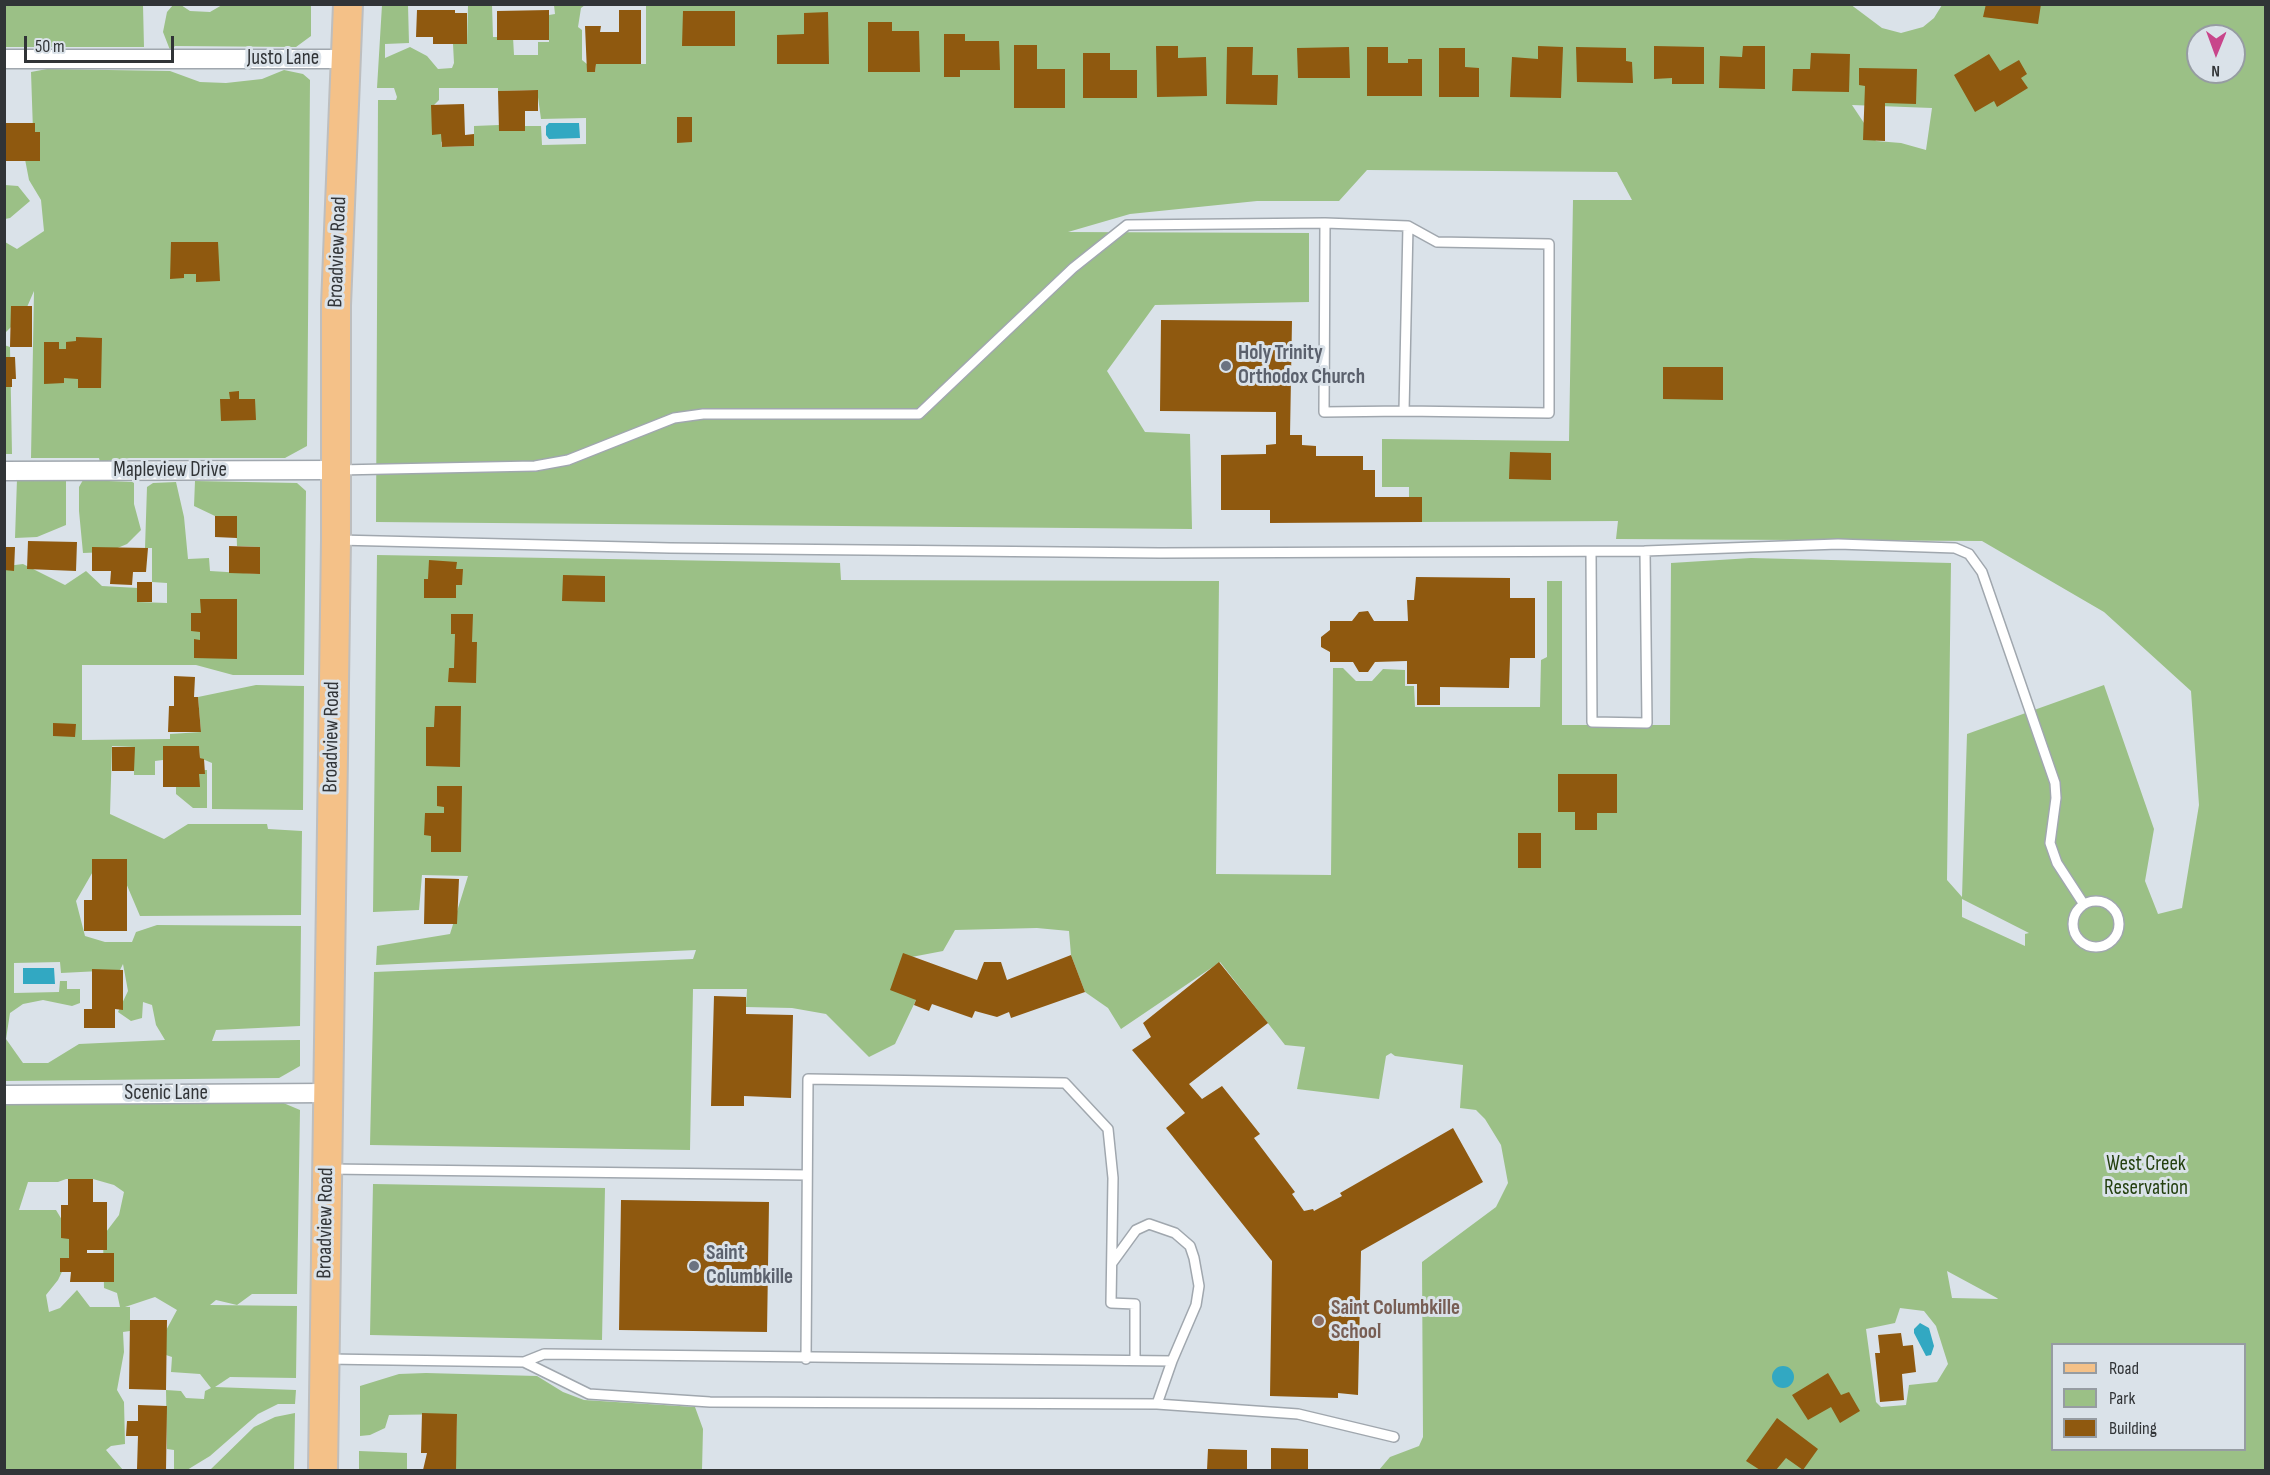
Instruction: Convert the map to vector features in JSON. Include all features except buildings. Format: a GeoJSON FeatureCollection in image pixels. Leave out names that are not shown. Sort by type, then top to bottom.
{"type":"FeatureCollection","features":[{"type":"Feature","properties":{"kind":"main road","name":"Broadview Road"},"geometry":{"type":"LineString","coordinates":[[323,1470],[336,540],[336,305],[348,4]]}},
{"type":"Feature","properties":{"kind":"street","name":"Justo Lane"},"geometry":{"type":"LineString","coordinates":[[4,59],[346,59]]}},
{"type":"Feature","properties":{"kind":"street","name":"Mapleview Drive"},"geometry":{"type":"LineString","coordinates":[[4,471],[336,470]]}},
{"type":"Feature","properties":{"kind":"street","name":"Scenic Lane"},"geometry":{"type":"LineString","coordinates":[[4,1095],[328,1093]]}},
{"type":"Feature","properties":{"kind":"lane"},"geometry":{"type":"LineString","coordinates":[[336,470],[535,466],[568,460],[674,418],[703,414],[919,414],[1073,268],[1127,225],[1325,223],[1408,226],[1437,242],[1549,244],[1549,413],[1324,412],[1325,223]]}},
{"type":"Feature","properties":{"kind":"lane"},"geometry":{"type":"LineString","coordinates":[[1404,411],[1408,226]]}},
{"type":"Feature","properties":{"kind":"lane"},"geometry":{"type":"LineString","coordinates":[[336,540],[670,548],[1160,553],[1591,552],[1838,544],[1955,548],[1969,554],[1982,572],[2055,783],[2056,798],[2050,843],[2057,863],[2083,903]]}},
{"type":"Feature","properties":{"kind":"lane"},"geometry":{"type":"LineString","coordinates":[[1591,552],[1592,722],[1647,723],[1645,551]]}},
{"type":"Feature","properties":{"kind":"lane"},"geometry":{"type":"LineString","coordinates":[[2098,900],[2111,905],[2119,918],[2118,933],[2107,945],[2094,947],[2080,941],[2073,929],[2074,914],[2083,903],[2098,900]]}},
{"type":"Feature","properties":{"kind":"lane"},"geometry":{"type":"LineString","coordinates":[[806,1359],[808,1079],[1065,1083],[1108,1129],[1113,1178],[1111,1303],[1135,1304],[1135,1360]]}},
{"type":"Feature","properties":{"kind":"lane"},"geometry":{"type":"LineString","coordinates":[[327,1169],[807,1175]]}},
{"type":"Feature","properties":{"kind":"lane"},"geometry":{"type":"LineString","coordinates":[[1112,1263],[1141,1225],[1157,1225],[1175,1233],[1190,1246],[1199,1286],[1196,1305],[1172,1361],[1157,1404]]}},
{"type":"Feature","properties":{"kind":"lane"},"geometry":{"type":"LineString","coordinates":[[324,1359],[524,1362],[544,1354],[806,1359],[1172,1361]]}},
{"type":"Feature","properties":{"kind":"lane"},"geometry":{"type":"LineString","coordinates":[[524,1362],[589,1394],[600,1395],[710,1402],[1157,1404],[1298,1414],[1394,1437]]}},
{"type":"Feature","properties":{"kind":"green space","name":"West Creek Reservation"},"geometry":{"type":"Polygon","coordinates":[[[646,4],[1850,4],[1882,28],[1901,33],[1923,27],[1934,18],[1942,5],[2265,5],[2265,1470],[1379,1470],[1390,1457],[1419,1446],[1423,1437],[1422,1262],[1496,1207],[1508,1183],[1501,1145],[1485,1119],[1476,1110],[1460,1108],[1463,1065],[1395,1056],[1391,1053],[1386,1056],[1379,1099],[1297,1089],[1305,1047],[1285,1045],[1220,962],[1121,1029],[1108,1008],[1085,992],[1071,955],[1069,931],[1037,928],[955,930],[943,951],[901,959],[916,1000],[895,1044],[869,1057],[826,1014],[792,1008],[746,1007],[747,989],[693,989],[690,1150],[370,1145],[374,972],[693,959],[696,950],[376,965],[377,946],[450,934],[468,876],[422,875],[419,910],[373,912],[377,555],[840,563],[841,580],[1219,581],[1216,874],[1331,875],[1333,668],[1343,668],[1356,681],[1372,681],[1383,669],[1405,670],[1405,686],[1414,686],[1415,707],[1540,707],[1541,660],[1547,657],[1547,581],[1562,581],[1562,725],[1670,725],[1671,563],[1751,558],[1951,563],[1947,880],[1962,897],[1967,734],[2104,685],[2154,829],[2145,881],[2158,914],[2182,908],[2199,805],[2191,691],[2104,612],[1982,541],[1616,539],[1618,521],[1422,522],[1422,497],[1409,497],[1409,487],[1382,487],[1382,439],[1569,441],[1573,200],[1632,200],[1617,172],[1367,170],[1339,201],[1257,201],[1130,214],[1068,232],[1309,233],[1309,302],[1155,305],[1107,371],[1145,432],[1190,434],[1192,529],[376,522],[378,100],[396,100],[397,97],[394,88],[377,88],[382,5],[408,5],[409,43],[385,44],[385,58],[410,47],[427,56],[438,69],[452,68],[453,44],[467,43],[468,6],[433,5],[492,5],[493,37],[513,37],[514,55],[538,55],[538,42],[549,42],[549,15],[555,14],[554,5],[585,5],[581,8],[578,27],[582,30],[582,60],[587,64],[587,72],[595,72],[596,64],[646,64],[646,4]],[[439,88],[439,100],[432,107],[443,129],[445,140],[441,142],[442,147],[474,146],[474,126],[499,125],[499,131],[525,131],[525,126],[541,126],[542,145],[586,144],[586,118],[541,119],[537,90],[439,88]],[[1852,105],[1876,141],[1901,143],[1926,150],[1932,108],[1852,105]],[[677,117],[677,142],[692,142],[692,117],[677,117]],[[1962,899],[1962,917],[2025,946],[2025,934],[2029,933],[1962,899]],[[1947,1271],[1952,1298],[1998,1299],[1997,1298],[1947,1271]],[[1900,1308],[1895,1323],[1866,1329],[1876,1402],[1881,1407],[1906,1405],[1909,1385],[1937,1382],[1948,1364],[1936,1326],[1924,1311],[1900,1308]]]}},
{"type":"Feature","properties":{"kind":"green space"},"geometry":{"type":"Polygon","coordinates":[[[4,5],[143,5],[144,47],[5,47],[4,5]]]}},
{"type":"Feature","properties":{"kind":"green space"},"geometry":{"type":"Polygon","coordinates":[[[173,5],[181,5],[190,11],[210,12],[222,5],[311,5],[311,36],[296,47],[175,46],[170,50],[163,32],[167,12],[173,5]]]}},
{"type":"Feature","properties":{"kind":"green space"},"geometry":{"type":"Polygon","coordinates":[[[47,69],[170,71],[200,82],[226,83],[262,79],[284,70],[303,74],[310,80],[307,446],[285,458],[129,458],[100,462],[99,458],[31,458],[34,291],[24,314],[5,333],[5,242],[17,249],[44,231],[41,200],[29,180],[23,149],[33,131],[31,72],[47,69]]]}},
{"type":"Feature","properties":{"kind":"green space"},"geometry":{"type":"Polygon","coordinates":[[[5,185],[18,186],[30,201],[10,218],[5,219],[5,185]]]}},
{"type":"Feature","properties":{"kind":"green space"},"geometry":{"type":"Polygon","coordinates":[[[4,345],[10,347],[12,454],[5,454],[4,345]]]}},
{"type":"Feature","properties":{"kind":"green space"},"geometry":{"type":"Polygon","coordinates":[[[17,479],[66,479],[66,525],[37,537],[15,538],[17,479]]]}},
{"type":"Feature","properties":{"kind":"green space"},"geometry":{"type":"Polygon","coordinates":[[[83,480],[134,482],[134,504],[141,530],[127,544],[108,552],[83,553],[79,487],[83,480]]]}},
{"type":"Feature","properties":{"kind":"green space"},"geometry":{"type":"Polygon","coordinates":[[[195,481],[297,483],[306,491],[304,675],[233,675],[196,665],[82,665],[82,740],[170,739],[170,734],[201,732],[198,697],[256,685],[304,686],[303,810],[212,809],[212,763],[200,758],[199,746],[163,746],[163,760],[155,761],[155,775],[134,775],[134,747],[112,746],[110,814],[164,839],[188,824],[267,824],[268,829],[302,831],[301,915],[140,916],[123,876],[99,861],[76,901],[85,936],[105,942],[132,942],[136,932],[157,925],[301,926],[300,1026],[216,1030],[212,1041],[300,1040],[300,1066],[279,1078],[5,1081],[4,579],[7,566],[23,564],[65,585],[86,571],[102,586],[138,588],[138,602],[167,603],[167,583],[152,582],[152,548],[145,548],[147,487],[153,483],[176,482],[184,517],[188,559],[209,558],[210,571],[260,574],[260,547],[237,546],[236,516],[215,516],[194,506],[195,481]],[[60,962],[14,963],[14,993],[59,992],[60,981],[67,981],[67,989],[80,989],[80,1003],[72,1006],[43,1000],[23,1004],[10,1013],[6,1039],[23,1063],[48,1063],[79,1044],[165,1040],[156,1025],[152,1005],[143,1002],[142,1018],[131,1021],[118,1012],[128,991],[123,964],[120,970],[61,973],[60,962]]]}},
{"type":"Feature","properties":{"kind":"green space"},"geometry":{"type":"Polygon","coordinates":[[[204,770],[207,770],[207,808],[193,808],[176,794],[176,787],[199,787],[199,774],[204,774],[204,770]]]}},
{"type":"Feature","properties":{"kind":"green space"},"geometry":{"type":"Polygon","coordinates":[[[281,1102],[300,1110],[297,1294],[252,1294],[237,1305],[216,1300],[210,1305],[297,1306],[296,1378],[230,1377],[215,1387],[296,1390],[295,1404],[278,1404],[258,1414],[210,1456],[187,1470],[174,1470],[174,1450],[167,1449],[166,1390],[181,1391],[186,1398],[204,1399],[205,1391],[211,1388],[200,1374],[171,1372],[172,1357],[163,1354],[163,1336],[177,1310],[155,1297],[125,1307],[130,1307],[130,1331],[123,1332],[124,1352],[117,1390],[124,1402],[125,1444],[111,1446],[106,1450],[123,1470],[5,1470],[4,1105],[281,1102]],[[93,1179],[28,1182],[19,1210],[56,1210],[76,1243],[58,1280],[46,1295],[49,1312],[60,1308],[77,1290],[90,1307],[120,1307],[117,1293],[104,1288],[103,1236],[119,1215],[124,1192],[114,1185],[93,1179]]]}},
{"type":"Feature","properties":{"kind":"green space"},"geometry":{"type":"Polygon","coordinates":[[[373,1184],[605,1188],[602,1340],[370,1335],[373,1184]]]}},
{"type":"Feature","properties":{"kind":"green space"},"geometry":{"type":"Polygon","coordinates":[[[399,1374],[537,1376],[563,1392],[584,1400],[695,1407],[703,1429],[702,1470],[448,1470],[448,1462],[456,1454],[457,1414],[389,1415],[385,1428],[370,1435],[360,1436],[360,1386],[399,1374]]]}},
{"type":"Feature","properties":{"kind":"green space"},"geometry":{"type":"Polygon","coordinates":[[[295,1413],[294,1470],[210,1470],[254,1427],[275,1417],[295,1413]]]}},
{"type":"Feature","properties":{"kind":"green space"},"geometry":{"type":"Polygon","coordinates":[[[359,1451],[407,1453],[407,1470],[359,1470],[359,1451]]]}},
{"type":"Feature","properties":{"kind":"water"},"geometry":{"type":"Polygon","coordinates":[[[549,123],[579,123],[580,138],[549,139],[546,135],[546,126],[549,123]]]}},
{"type":"Feature","properties":{"kind":"water"},"geometry":{"type":"Polygon","coordinates":[[[23,968],[54,968],[55,984],[23,984],[23,968]]]}},
{"type":"Feature","properties":{"kind":"water"},"geometry":{"type":"Polygon","coordinates":[[[1920,1323],[1929,1328],[1934,1346],[1931,1355],[1926,1356],[1914,1333],[1914,1329],[1920,1323]]]}},
{"type":"Feature","properties":{"kind":"water"},"geometry":{"type":"Polygon","coordinates":[[[1783,1366],[1791,1369],[1794,1377],[1791,1385],[1783,1388],[1775,1385],[1772,1377],[1775,1369],[1783,1366]]]}},
{"type":"Feature","properties":{"kind":"place","name":"Holy Trinity Orthodox Church"},"geometry":{"type":"Point","coordinates":[1226,366]}},
{"type":"Feature","properties":{"kind":"place","name":"Saint Columbkille"},"geometry":{"type":"Point","coordinates":[694,1266]}},
{"type":"Feature","properties":{"kind":"place","name":"Saint Columbkille School"},"geometry":{"type":"Point","coordinates":[1319,1321]}}]}
